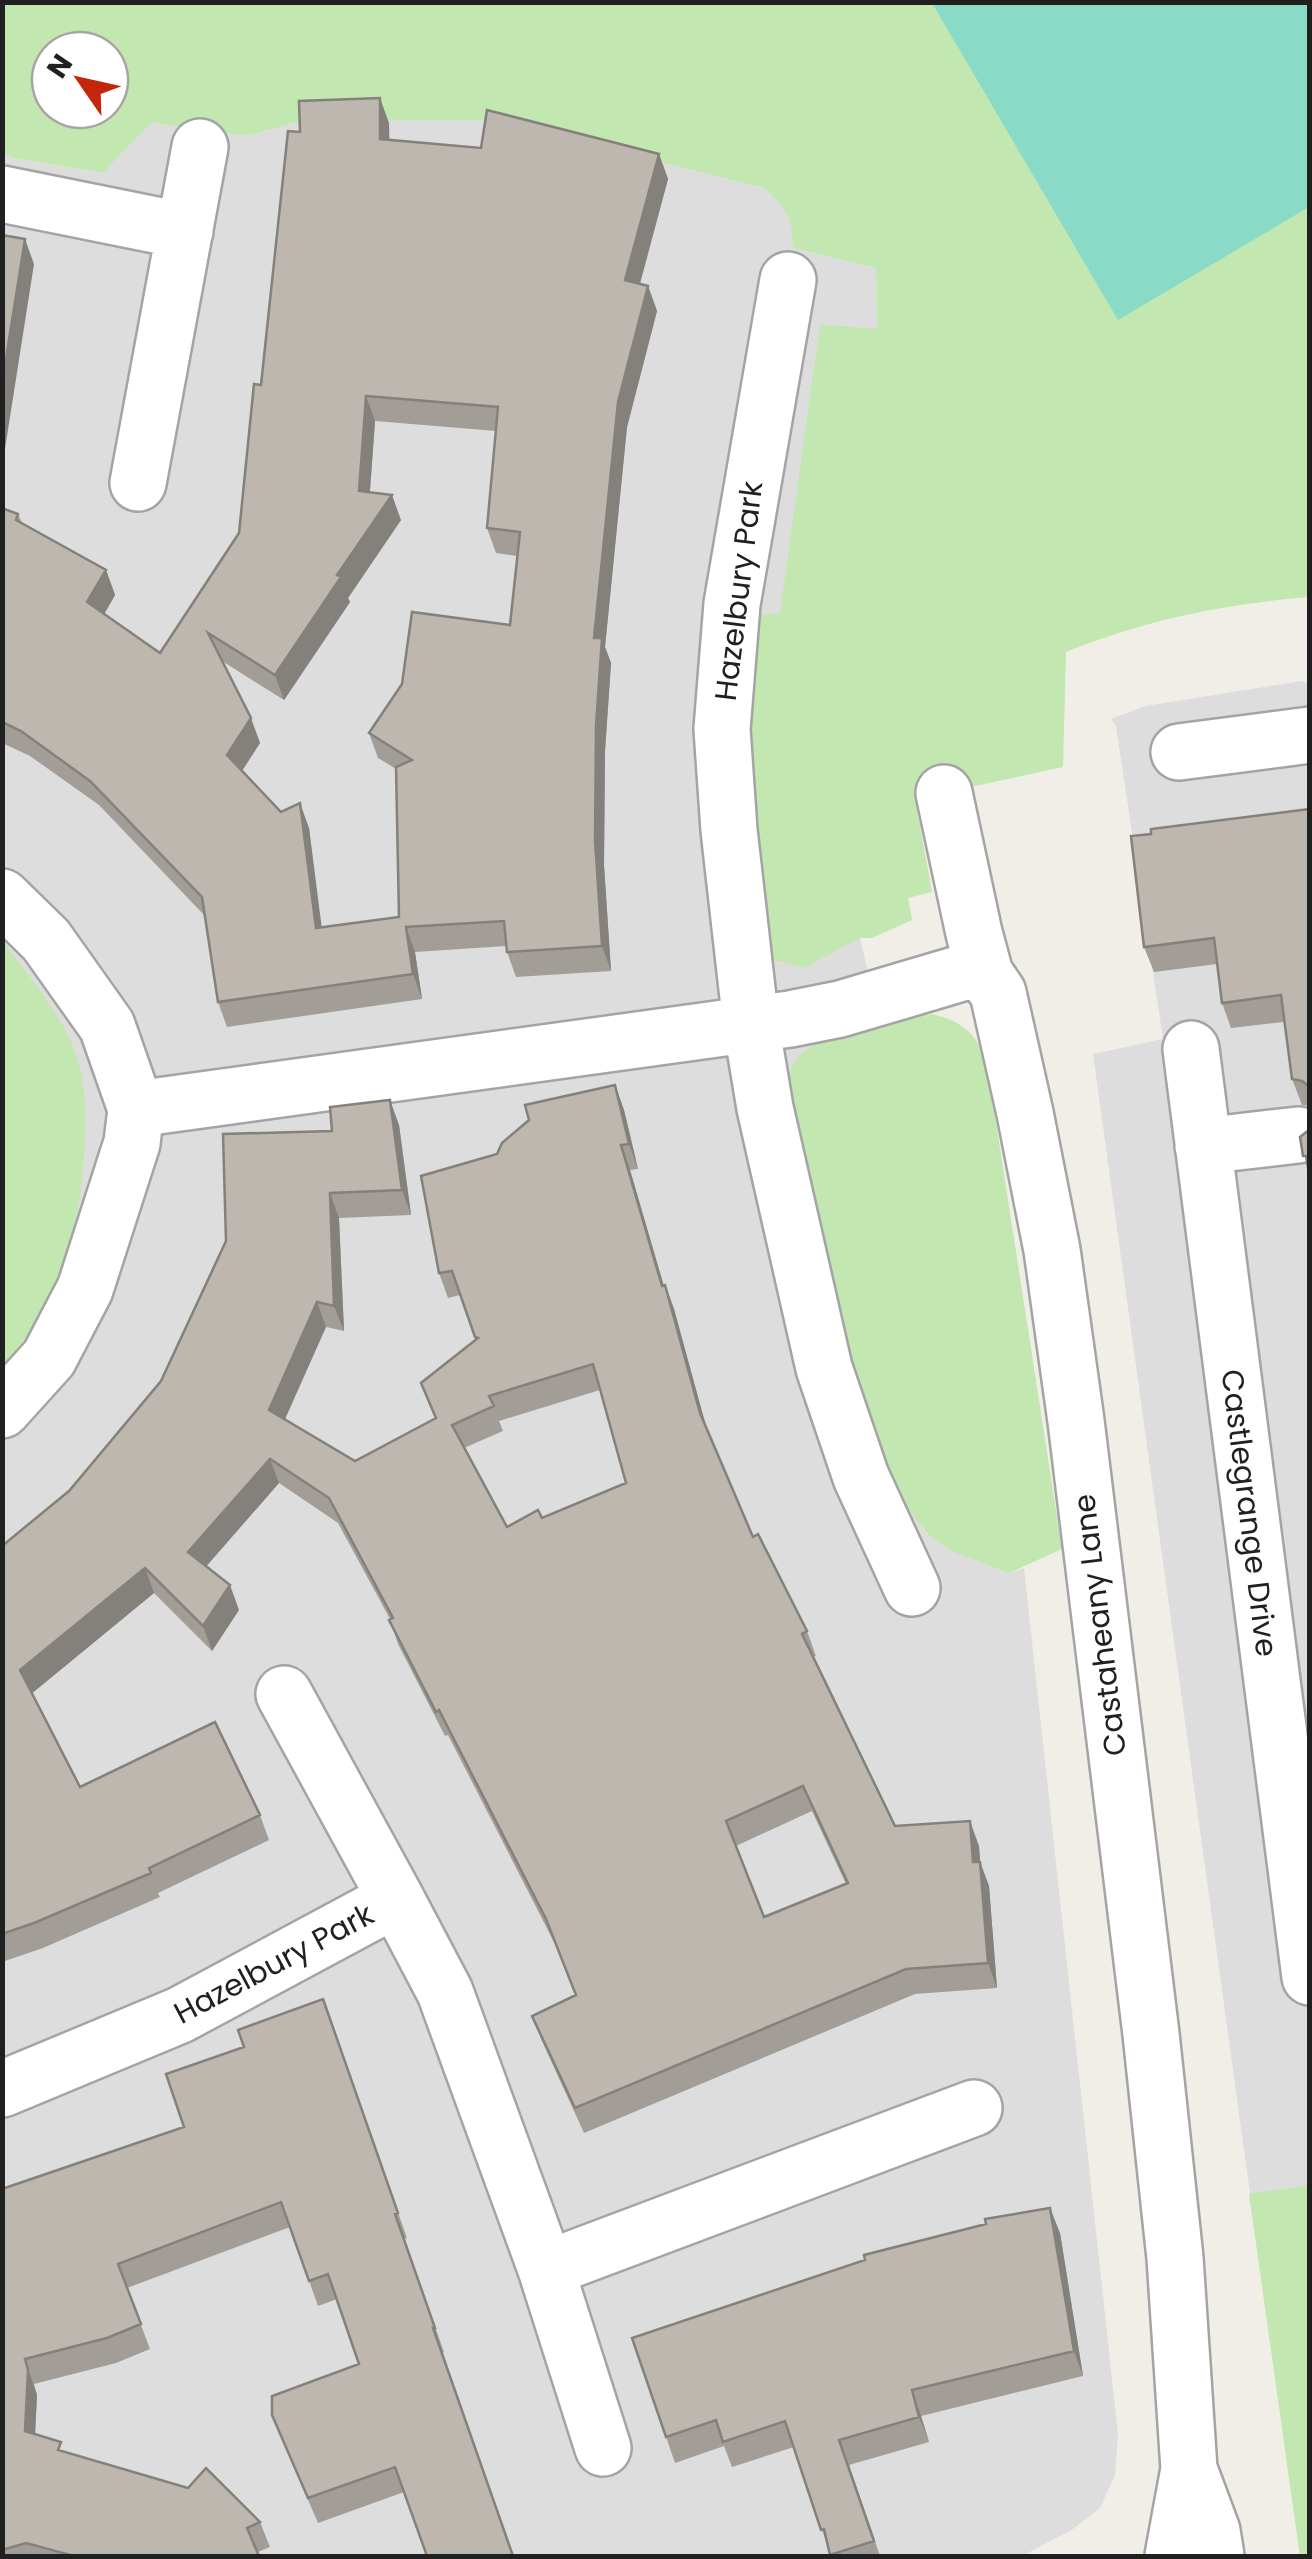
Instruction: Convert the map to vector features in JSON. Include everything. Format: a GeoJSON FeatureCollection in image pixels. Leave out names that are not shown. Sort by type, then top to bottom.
{"type":"FeatureCollection","features":[{"type":"Feature","properties":{"kind":"street"},"geometry":{"type":"LineString","coordinates":[[138,483],[200,148]]}},
{"type":"Feature","properties":{"kind":"street"},"geometry":{"type":"LineString","coordinates":[[2,194],[185,231]]}},
{"type":"Feature","properties":{"kind":"street","name":"Hazelbury Park"},"geometry":{"type":"LineString","coordinates":[[788,280],[732,604],[722,729],[728,830],[765,1108],[824,1368],[861,1477],[912,1588]]}},
{"type":"Feature","properties":{"kind":"street"},"geometry":{"type":"LineString","coordinates":[[1179,752],[1310,736]]}},
{"type":"Feature","properties":{"kind":"street","name":"Castaheany Lane"},"geometry":{"type":"LineString","coordinates":[[944,793],[986,974],[998,993],[1025,1113],[1052,1250],[1076,1421],[1175,2258],[1189,2469],[1173,2556]]}},
{"type":"Feature","properties":{"kind":"street"},"geometry":{"type":"LineString","coordinates":[[2,897],[46,940],[107,1026],[136,1109],[132,1143],[85,1288],[48,1358],[2,1410]]}},
{"type":"Feature","properties":{"kind":"street"},"geometry":{"type":"LineString","coordinates":[[136,1109],[751,1024],[840,1009],[965,972],[986,974]]}},
{"type":"Feature","properties":{"kind":"street","name":"Castlegrange Drive"},"geometry":{"type":"LineString","coordinates":[[1191,1048],[1310,1977]]}},
{"type":"Feature","properties":{"kind":"street"},"geometry":{"type":"LineString","coordinates":[[1202,1146],[1298,1135]]}},
{"type":"Feature","properties":{"kind":"street"},"geometry":{"type":"LineString","coordinates":[[284,1694],[396,1899]]}},
{"type":"Feature","properties":{"kind":"street","name":"Hazelbury Park"},"geometry":{"type":"LineString","coordinates":[[2,2089],[180,2016],[396,1899],[446,1992],[546,2269],[603,2448]]}},
{"type":"Feature","properties":{"kind":"street"},"geometry":{"type":"LineString","coordinates":[[546,2269],[974,2108]]}},
{"type":"Feature","properties":{"kind":"street","name":"Castaheany Lane"},"geometry":{"type":"LineString","coordinates":[[1189,2469],[1212,2530],[1216,2556]]}},
{"type":"Feature","properties":{"kind":"shaded area"},"geometry":{"type":"Polygon","coordinates":[[[306,120],[493,120],[764,188],[782,202],[793,230],[793,248],[876,268],[881,532],[860,938],[1009,1573],[1024,1568],[1118,2434],[1115,2475],[1100,2508],[1073,2529],[1022,2556],[3,2556],[3,153],[103,173],[151,123],[246,136],[306,120]]]}},
{"type":"Feature","properties":{"kind":"shaded area"},"geometry":{"type":"Polygon","coordinates":[[[1301,681],[1309,683],[1309,2556],[1300,2556],[1093,1054],[1163,1039],[1116,726],[1111,719],[1145,706],[1301,681]]]}},
{"type":"Feature","properties":{"kind":"green space"},"geometry":{"type":"Polygon","coordinates":[[[3,3],[1309,3],[1309,597],[1185,615],[1066,652],[1063,767],[915,799],[932,892],[908,898],[912,920],[872,938],[860,938],[804,968],[763,957],[745,789],[759,615],[780,613],[820,324],[877,329],[876,268],[793,248],[786,214],[764,188],[493,120],[306,120],[246,136],[151,123],[103,173],[3,153],[3,3]]]}},
{"type":"Feature","properties":{"kind":"green space"},"geometry":{"type":"Polygon","coordinates":[[[932,3],[1309,3],[1309,207],[1118,320],[932,3]]]}},
{"type":"Feature","properties":{"kind":"green space"},"geometry":{"type":"Polygon","coordinates":[[[2,940],[68,1035],[81,1071],[85,1117],[79,1204],[67,1256],[42,1312],[3,1367],[2,940]]]}},
{"type":"Feature","properties":{"kind":"green space"},"geometry":{"type":"Polygon","coordinates":[[[932,1014],[967,1030],[987,1064],[1062,1549],[1009,1573],[949,1550],[926,1532],[898,1495],[833,1321],[786,1094],[790,1071],[815,1044],[853,1028],[932,1014]]]}},
{"type":"Feature","properties":{"kind":"green space"},"geometry":{"type":"Polygon","coordinates":[[[1309,2185],[1310,2556],[1300,2556],[1249,2194],[1309,2185]]]}},
{"type":"Feature","properties":{"kind":"building"},"geometry":{"type":"Polygon","coordinates":[[[380,98],[380,139],[481,148],[487,110],[659,154],[625,280],[648,286],[618,402],[594,638],[602,638],[595,840],[602,946],[507,952],[504,921],[406,927],[413,974],[218,1002],[202,897],[90,781],[21,731],[2,722],[2,508],[18,514],[16,520],[106,570],[87,602],[160,653],[239,533],[254,384],[261,385],[288,131],[300,132],[299,101],[380,98]],[[366,396],[359,491],[392,495],[337,575],[341,577],[275,675],[208,633],[251,718],[227,755],[281,812],[300,803],[316,928],[399,917],[396,767],[412,760],[369,733],[402,684],[412,612],[510,625],[520,532],[487,528],[498,407],[366,396]]]}},
{"type":"Feature","properties":{"kind":"building"},"geometry":{"type":"Polygon","coordinates":[[[2,235],[25,239],[2,384],[2,235]]]}},
{"type":"Feature","properties":{"kind":"building"},"geometry":{"type":"Polygon","coordinates":[[[1310,809],[1310,1087],[1292,1079],[1281,995],[1222,1003],[1214,938],[1144,947],[1131,836],[1151,834],[1151,829],[1310,809]]]}},
{"type":"Feature","properties":{"kind":"building"},"geometry":{"type":"Polygon","coordinates":[[[615,1085],[629,1144],[621,1145],[700,1413],[753,1537],[758,1534],[807,1631],[802,1634],[895,1826],[970,1821],[973,1862],[980,1862],[988,1963],[906,1969],[575,2108],[532,2016],[576,1995],[546,1919],[329,1498],[270,1459],[188,1552],[230,1585],[203,1626],[145,1568],[20,1670],[80,1787],[215,1722],[260,1815],[149,1868],[151,1873],[2,1934],[2,1546],[69,1491],[161,1381],[226,1241],[223,1134],[332,1131],[330,1107],[390,1100],[402,1190],[330,1193],[334,1306],[317,1302],[269,1410],[355,1461],[436,1418],[421,1383],[478,1338],[452,1271],[439,1273],[421,1176],[497,1154],[502,1143],[529,1120],[525,1105],[615,1085]],[[593,1364],[489,1396],[494,1406],[452,1425],[507,1527],[538,1510],[542,1518],[626,1483],[593,1364]],[[803,1786],[726,1821],[764,1917],[848,1883],[803,1786]]]}},
{"type":"Feature","properties":{"kind":"building"},"geometry":{"type":"Polygon","coordinates":[[[1310,1129],[1310,1179],[1300,1137],[1310,1129]]]}},
{"type":"Feature","properties":{"kind":"building"},"geometry":{"type":"Polygon","coordinates":[[[323,1999],[513,2556],[427,2556],[395,2467],[308,2498],[272,2415],[272,2396],[359,2364],[328,2274],[309,2281],[281,2202],[118,2264],[141,2324],[107,2338],[25,2359],[25,2431],[61,2442],[58,2450],[188,2488],[206,2468],[260,2522],[247,2528],[259,2556],[74,2556],[26,2543],[2,2550],[2,2189],[184,2127],[166,2074],[244,2047],[238,2030],[323,1999]]]}},
{"type":"Feature","properties":{"kind":"building"},"geometry":{"type":"Polygon","coordinates":[[[1050,2208],[1074,2351],[912,2390],[919,2417],[839,2440],[874,2541],[830,2555],[785,2421],[723,2442],[716,2420],[666,2437],[632,2338],[865,2260],[864,2255],[986,2224],[985,2219],[1050,2208]]]}}]}
